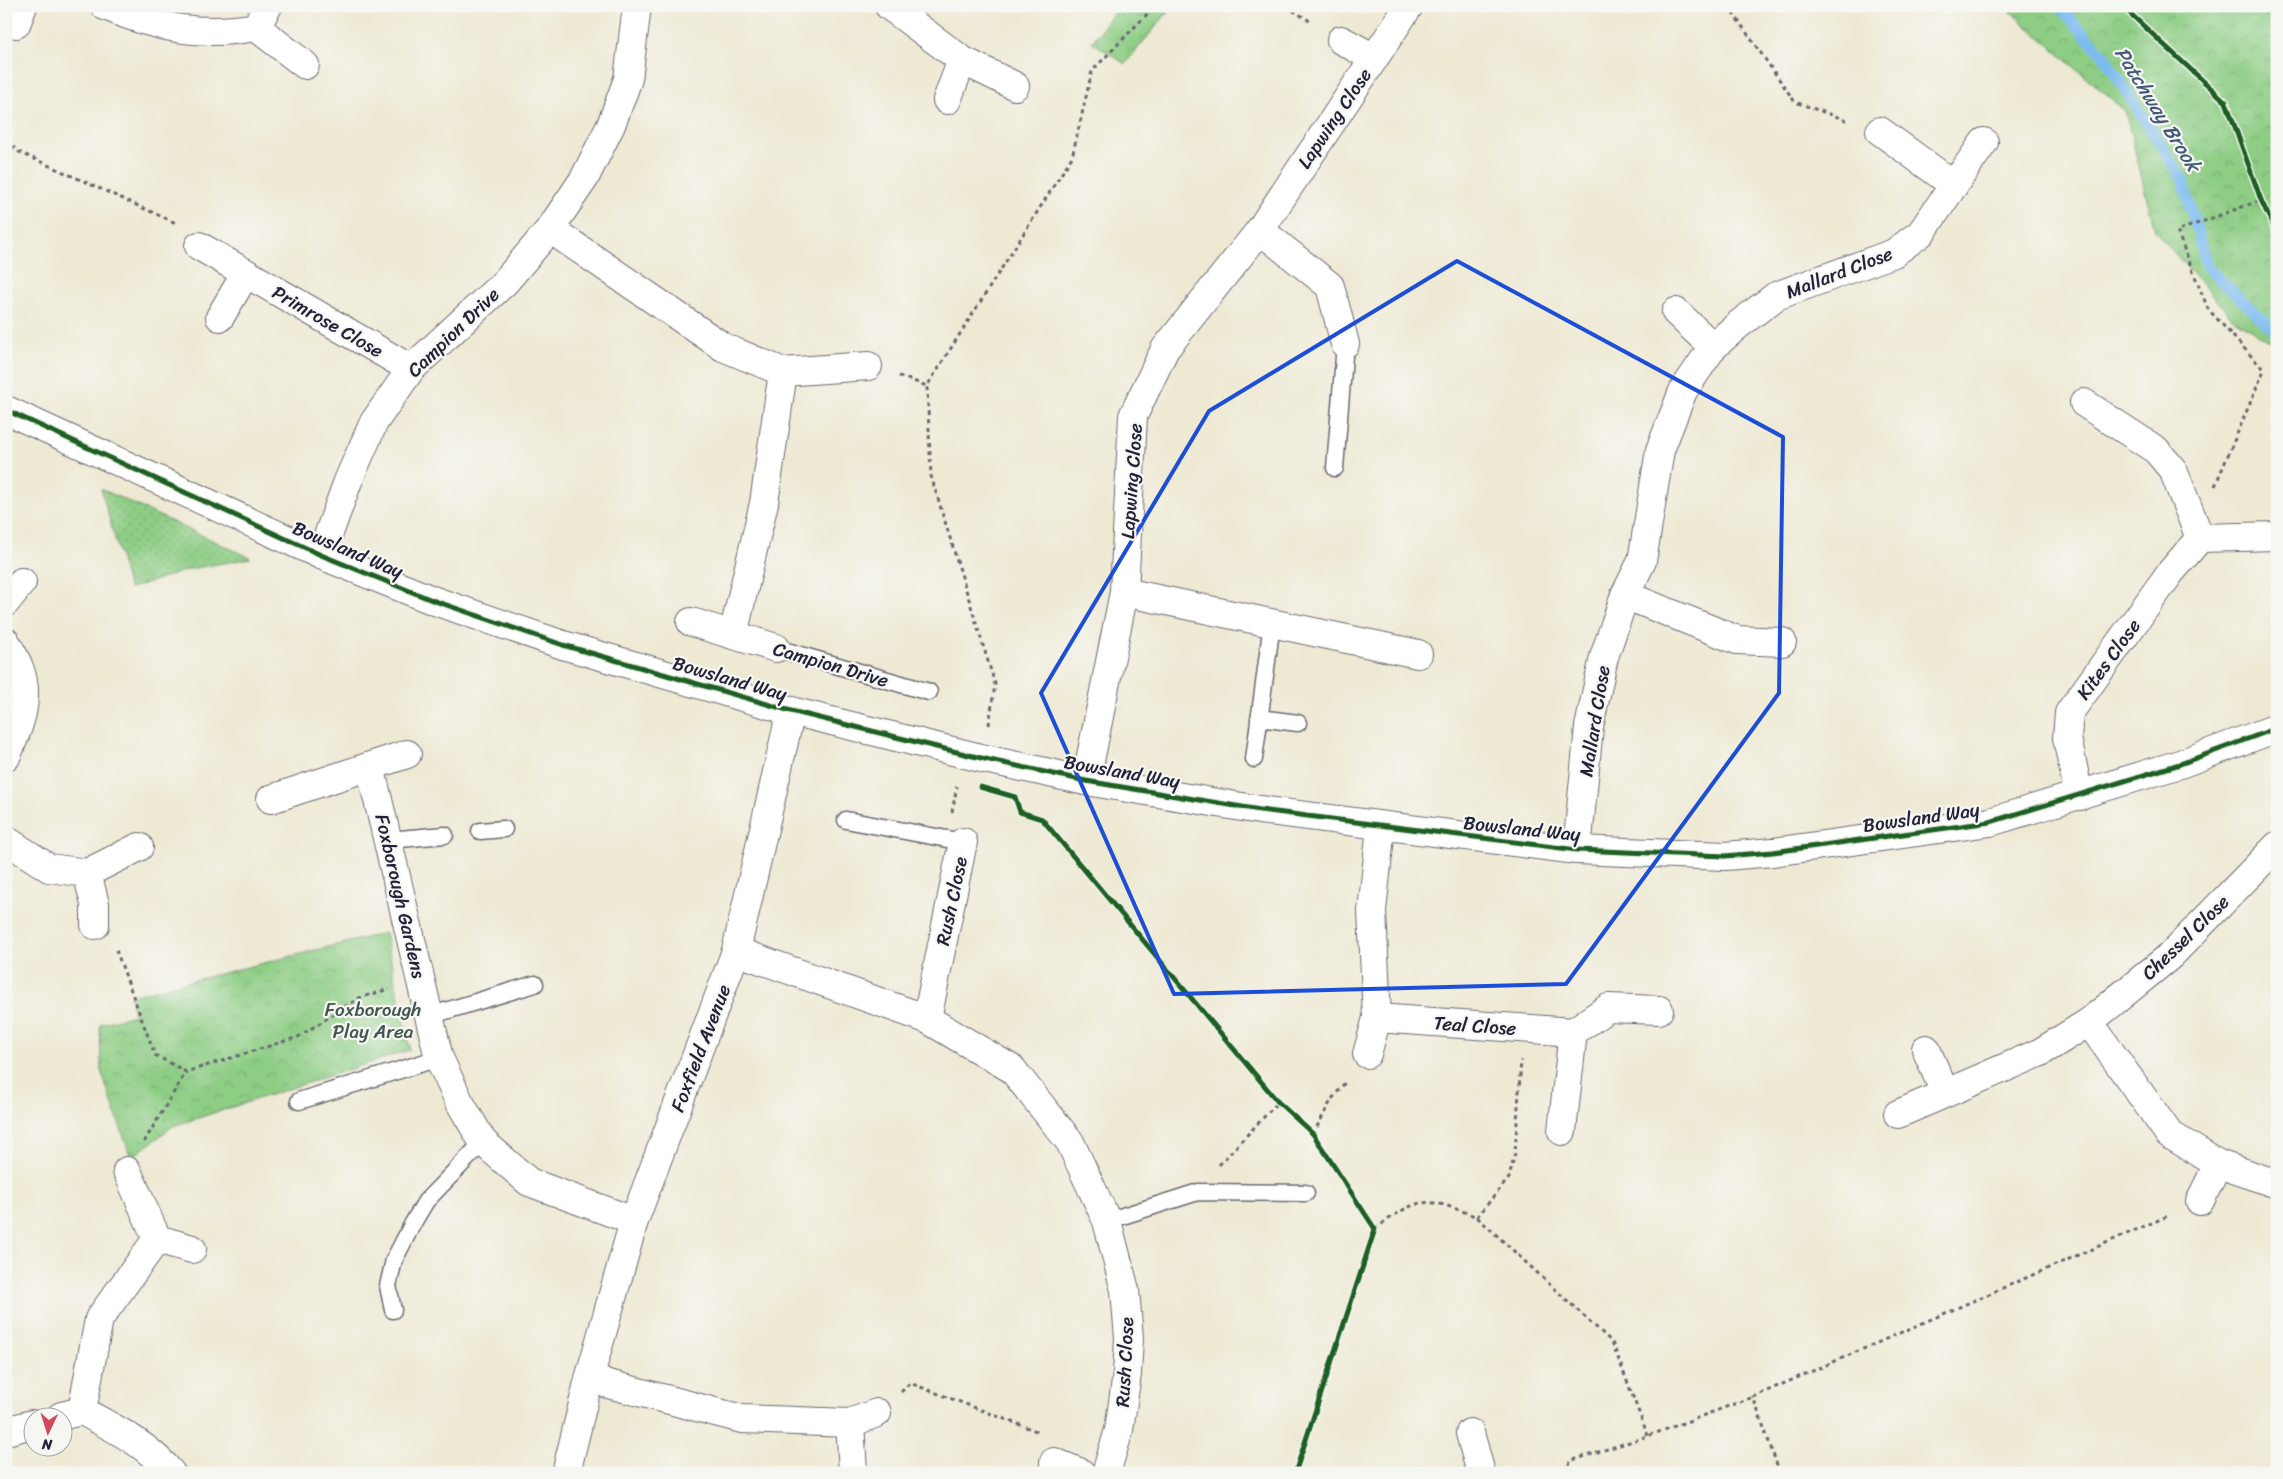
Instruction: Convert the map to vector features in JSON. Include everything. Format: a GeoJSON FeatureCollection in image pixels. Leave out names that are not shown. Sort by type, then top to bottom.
{"type":"FeatureCollection","features":[{"type":"Feature","properties":{"kind":"street"},"geometry":{"type":"LineString","coordinates":[[105,6],[137,20],[202,32],[230,32],[262,17],[305,65]]}},
{"type":"Feature","properties":{"kind":"street","name":"Campion Drive"},"geometry":{"type":"LineString","coordinates":[[321,555],[348,481],[374,422],[411,369],[505,282],[550,228],[584,179],[611,125],[628,79],[637,6]]}},
{"type":"Feature","properties":{"kind":"street"},"geometry":{"type":"LineString","coordinates":[[889,6],[962,60],[1015,86]]}},
{"type":"Feature","properties":{"kind":"street","name":"Lapwing Close"},"geometry":{"type":"LineString","coordinates":[[1086,780],[1124,592],[1133,416],[1165,349],[1260,230],[1409,6]]}},
{"type":"Feature","properties":{"kind":"street"},"geometry":{"type":"LineString","coordinates":[[1341,40],[1374,58]]}},
{"type":"Feature","properties":{"kind":"street"},"geometry":{"type":"LineString","coordinates":[[947,100],[962,60]]}},
{"type":"Feature","properties":{"kind":"street"},"geometry":{"type":"LineString","coordinates":[[1880,131],[1954,185]]}},
{"type":"Feature","properties":{"kind":"street","name":"Mallard Close"},"geometry":{"type":"LineString","coordinates":[[1577,850],[1589,727],[1604,657],[1625,595],[1642,561],[1660,450],[1683,391],[1713,347],[1776,296],[1894,253],[1922,233],[1984,142]]}},
{"type":"Feature","properties":{"kind":"street"},"geometry":{"type":"LineString","coordinates":[[550,228],[723,348],[783,372],[868,366]]}},
{"type":"Feature","properties":{"kind":"street"},"geometry":{"type":"LineString","coordinates":[[1260,230],[1330,286],[1345,344]]}},
{"type":"Feature","properties":{"kind":"street","name":"Primrose Close"},"geometry":{"type":"LineString","coordinates":[[200,246],[411,369]]}},
{"type":"Feature","properties":{"kind":"street"},"geometry":{"type":"LineString","coordinates":[[220,317],[246,273]]}},
{"type":"Feature","properties":{"kind":"street"},"geometry":{"type":"LineString","coordinates":[[1676,312],[1713,347]]}},
{"type":"Feature","properties":{"kind":"street"},"geometry":{"type":"LineString","coordinates":[[733,635],[764,503],[783,372]]}},
{"type":"Feature","properties":{"kind":"street"},"geometry":{"type":"LineString","coordinates":[[2084,404],[2156,450],[2173,470],[2200,538],[2277,536]]}},
{"type":"Feature","properties":{"kind":"street","name":"Bowsland Way"},"geometry":{"type":"LineString","coordinates":[[6,410],[321,555],[432,600],[563,644],[791,711],[985,759],[1086,780],[1260,810],[1380,827],[1577,850],[1725,856],[1773,852],[1990,822],[2180,764],[2277,728]]}},
{"type":"Feature","properties":{"kind":"street","name":"Kites Close"},"geometry":{"type":"LineString","coordinates":[[2078,796],[2067,738],[2069,713],[2170,573],[2200,538]]}},
{"type":"Feature","properties":{"kind":"street"},"geometry":{"type":"LineString","coordinates":[[1124,592],[1418,654]]}},
{"type":"Feature","properties":{"kind":"street"},"geometry":{"type":"LineString","coordinates":[[1625,595],[1737,640],[1782,642]]}},
{"type":"Feature","properties":{"kind":"street","name":"Campion Drive"},"geometry":{"type":"LineString","coordinates":[[691,622],[776,648]]}},
{"type":"Feature","properties":{"kind":"street"},"geometry":{"type":"LineString","coordinates":[[6,642],[21,671],[25,701],[19,727],[6,757]]}},
{"type":"Feature","properties":{"kind":"street","name":"Foxfield Avenue"},"geometry":{"type":"LineString","coordinates":[[566,1473],[589,1379],[634,1221],[736,950],[791,711]]}},
{"type":"Feature","properties":{"kind":"street"},"geometry":{"type":"LineString","coordinates":[[271,799],[407,754]]}},
{"type":"Feature","properties":{"kind":"street","name":"Foxborough Gardens"},"geometry":{"type":"LineString","coordinates":[[370,766],[439,1058],[483,1142],[529,1182],[634,1221]]}},
{"type":"Feature","properties":{"kind":"street"},"geometry":{"type":"LineString","coordinates":[[1367,1054],[1377,1018],[1372,911],[1380,827]]}},
{"type":"Feature","properties":{"kind":"street"},"geometry":{"type":"LineString","coordinates":[[6,840],[49,868],[87,874],[139,847]]}},
{"type":"Feature","properties":{"kind":"street","name":"Rush Close"},"geometry":{"type":"LineString","coordinates":[[927,1018],[955,841]]}},
{"type":"Feature","properties":{"kind":"street","name":"Chessel Close"},"geometry":{"type":"LineString","coordinates":[[1898,1114],[2041,1052],[2089,1022],[2170,956],[2277,846]]}},
{"type":"Feature","properties":{"kind":"street"},"geometry":{"type":"LineString","coordinates":[[87,874],[95,904],[95,925]]}},
{"type":"Feature","properties":{"kind":"street","name":"Rush Close"},"geometry":{"type":"LineString","coordinates":[[736,950],[927,1018],[1012,1069],[1070,1142],[1107,1221],[1125,1290],[1129,1338],[1127,1374],[1119,1430],[1106,1473]]}},
{"type":"Feature","properties":{"kind":"street"},"geometry":{"type":"LineString","coordinates":[[1562,1131],[1573,1032],[1608,1008],[1659,1010]]}},
{"type":"Feature","properties":{"kind":"street","name":"Teal Close"},"geometry":{"type":"LineString","coordinates":[[1377,1018],[1573,1032]]}},
{"type":"Feature","properties":{"kind":"street"},"geometry":{"type":"LineString","coordinates":[[2089,1022],[2169,1134],[2218,1164],[2277,1184]]}},
{"type":"Feature","properties":{"kind":"street"},"geometry":{"type":"LineString","coordinates":[[1926,1049],[1945,1094]]}},
{"type":"Feature","properties":{"kind":"street"},"geometry":{"type":"LineString","coordinates":[[2200,1201],[2218,1164]]}},
{"type":"Feature","properties":{"kind":"street"},"geometry":{"type":"LineString","coordinates":[[127,1171],[157,1239]]}},
{"type":"Feature","properties":{"kind":"street"},"geometry":{"type":"LineString","coordinates":[[157,1239],[192,1249]]}},
{"type":"Feature","properties":{"kind":"street"},"geometry":{"type":"LineString","coordinates":[[72,1411],[99,1319],[157,1239]]}},
{"type":"Feature","properties":{"kind":"street"},"geometry":{"type":"LineString","coordinates":[[589,1379],[742,1419],[850,1423],[877,1413]]}},
{"type":"Feature","properties":{"kind":"street"},"geometry":{"type":"LineString","coordinates":[[72,1414],[125,1434],[160,1460],[171,1473]]}},
{"type":"Feature","properties":{"kind":"street"},"geometry":{"type":"LineString","coordinates":[[850,1423],[853,1472]]}},
{"type":"Feature","properties":{"kind":"street"},"geometry":{"type":"LineString","coordinates":[[6,1431],[22,1427]]}},
{"type":"Feature","properties":{"kind":"street"},"geometry":{"type":"LineString","coordinates":[[1470,1433],[1482,1473]]}},
{"type":"Feature","properties":{"kind":"street"},"geometry":{"type":"LineString","coordinates":[[1054,1462],[1081,1473]]}},
{"type":"Feature","properties":{"kind":"lane"},"geometry":{"type":"LineString","coordinates":[[1335,468],[1345,344]]}},
{"type":"Feature","properties":{"kind":"lane"},"geometry":{"type":"LineString","coordinates":[[1254,759],[1272,623]]}},
{"type":"Feature","properties":{"kind":"lane","name":"Campion Drive"},"geometry":{"type":"LineString","coordinates":[[776,648],[929,692]]}},
{"type":"Feature","properties":{"kind":"lane"},"geometry":{"type":"LineString","coordinates":[[1260,718],[1298,723]]}},
{"type":"Feature","properties":{"kind":"lane","name":"Rush Close"},"geometry":{"type":"LineString","coordinates":[[846,820],[955,841]]}},
{"type":"Feature","properties":{"kind":"lane"},"geometry":{"type":"LineString","coordinates":[[480,831],[504,829]]}},
{"type":"Feature","properties":{"kind":"lane"},"geometry":{"type":"LineString","coordinates":[[388,840],[445,835]]}},
{"type":"Feature","properties":{"kind":"lane"},"geometry":{"type":"LineString","coordinates":[[429,1016],[534,984]]}},
{"type":"Feature","properties":{"kind":"lane"},"geometry":{"type":"LineString","coordinates":[[299,1101],[439,1058]]}},
{"type":"Feature","properties":{"kind":"lane"},"geometry":{"type":"LineString","coordinates":[[393,1310],[388,1286],[394,1260],[413,1223],[426,1201],[483,1142]]}},
{"type":"Feature","properties":{"kind":"lane"},"geometry":{"type":"LineString","coordinates":[[1107,1221],[1198,1192],[1306,1193]]}},
{"type":"Feature","properties":{"kind":"path"},"geometry":{"type":"LineString","coordinates":[[955,841],[958,783],[980,787],[995,684],[931,476],[927,386],[1072,158],[1092,71],[1155,6]]}},
{"type":"Feature","properties":{"kind":"path"},"geometry":{"type":"LineString","coordinates":[[1728,6],[1795,102],[1880,131]]}},
{"type":"Feature","properties":{"kind":"path"},"geometry":{"type":"LineString","coordinates":[[6,141],[18,152],[196,232],[200,246]]}},
{"type":"Feature","properties":{"kind":"path"},"geometry":{"type":"LineString","coordinates":[[2200,538],[2208,503],[2264,370],[2208,309],[2177,231],[2261,200]]}},
{"type":"Feature","properties":{"kind":"path"},"geometry":{"type":"LineString","coordinates":[[95,925],[108,934],[115,946],[155,1055],[186,1072]]}},
{"type":"Feature","properties":{"kind":"path"},"geometry":{"type":"LineString","coordinates":[[127,1171],[186,1072],[298,1037],[359,998],[420,979]]}},
{"type":"Feature","properties":{"kind":"path"},"geometry":{"type":"LineString","coordinates":[[346,1006],[350,1012]]}},
{"type":"Feature","properties":{"kind":"path"},"geometry":{"type":"LineString","coordinates":[[1477,1217],[1509,1178],[1515,1153],[1523,1028]]}},
{"type":"Feature","properties":{"kind":"path"},"geometry":{"type":"LineString","coordinates":[[1312,1134],[1332,1099],[1367,1054]]}},
{"type":"Feature","properties":{"kind":"path"},"geometry":{"type":"LineString","coordinates":[[1217,1167],[1278,1102]]}},
{"type":"Feature","properties":{"kind":"path"},"geometry":{"type":"LineString","coordinates":[[1375,1230],[1404,1208],[1424,1201],[1453,1208],[1477,1217],[1612,1342],[1648,1436]]}},
{"type":"Feature","properties":{"kind":"path"},"geometry":{"type":"LineString","coordinates":[[1567,1473],[1570,1461],[1648,1436],[1753,1397],[2200,1201]]}},
{"type":"Feature","properties":{"kind":"path"},"geometry":{"type":"LineString","coordinates":[[877,1413],[910,1383],[1039,1432],[1054,1462]]}},
{"type":"Feature","properties":{"kind":"path"},"geometry":{"type":"LineString","coordinates":[[1753,1397],[1780,1473]]}},
{"type":"Feature","properties":{"kind":"highlighted area"},"geometry":{"type":"Polygon","coordinates":[[[1457,261],[1783,437],[1779,693],[1566,984],[1174,994],[1041,693],[1209,411],[1457,261]]]}},
{"type":"Feature","properties":{"kind":"green space"},"geometry":{"type":"Polygon","coordinates":[[[1119,6],[1173,6],[1125,64],[1092,42],[1119,6]]]}},
{"type":"Feature","properties":{"kind":"green space"},"geometry":{"type":"Polygon","coordinates":[[[2004,6],[2277,6],[2277,346],[2231,317],[2155,231],[2125,111],[2004,6]]]}},
{"type":"Feature","properties":{"kind":"green space"},"geometry":{"type":"Polygon","coordinates":[[[101,489],[251,558],[190,569],[129,589],[101,489]]]}},
{"type":"Feature","properties":{"kind":"green space","name":"Foxborough Play Area"},"geometry":{"type":"Polygon","coordinates":[[[385,933],[410,1050],[173,1126],[131,1158],[101,1071],[100,1024],[134,1015],[130,996],[385,933]]]}},
{"type":"Feature","properties":{"kind":"waterway","name":"Patchway Brook"},"geometry":{"type":"LineString","coordinates":[[2059,6],[2104,56],[2183,180],[2207,267],[2277,333]]}},
{"type":"Feature","properties":{"kind":"cycle path"},"geometry":{"type":"LineString","coordinates":[[2122,6],[2226,102],[2261,200],[2277,234]]}},
{"type":"Feature","properties":{"kind":"cycle path"},"geometry":{"type":"LineString","coordinates":[[6,410],[321,555],[432,600],[563,645],[791,711],[985,759],[1086,781],[1260,810],[1577,850],[1725,856],[1773,852],[1990,822],[2180,764],[2277,728]]}},
{"type":"Feature","properties":{"kind":"cycle path"},"geometry":{"type":"LineString","coordinates":[[980,787],[1015,797],[1020,812],[1042,819],[1278,1102],[1313,1134],[1375,1229],[1295,1473]]}}]}
